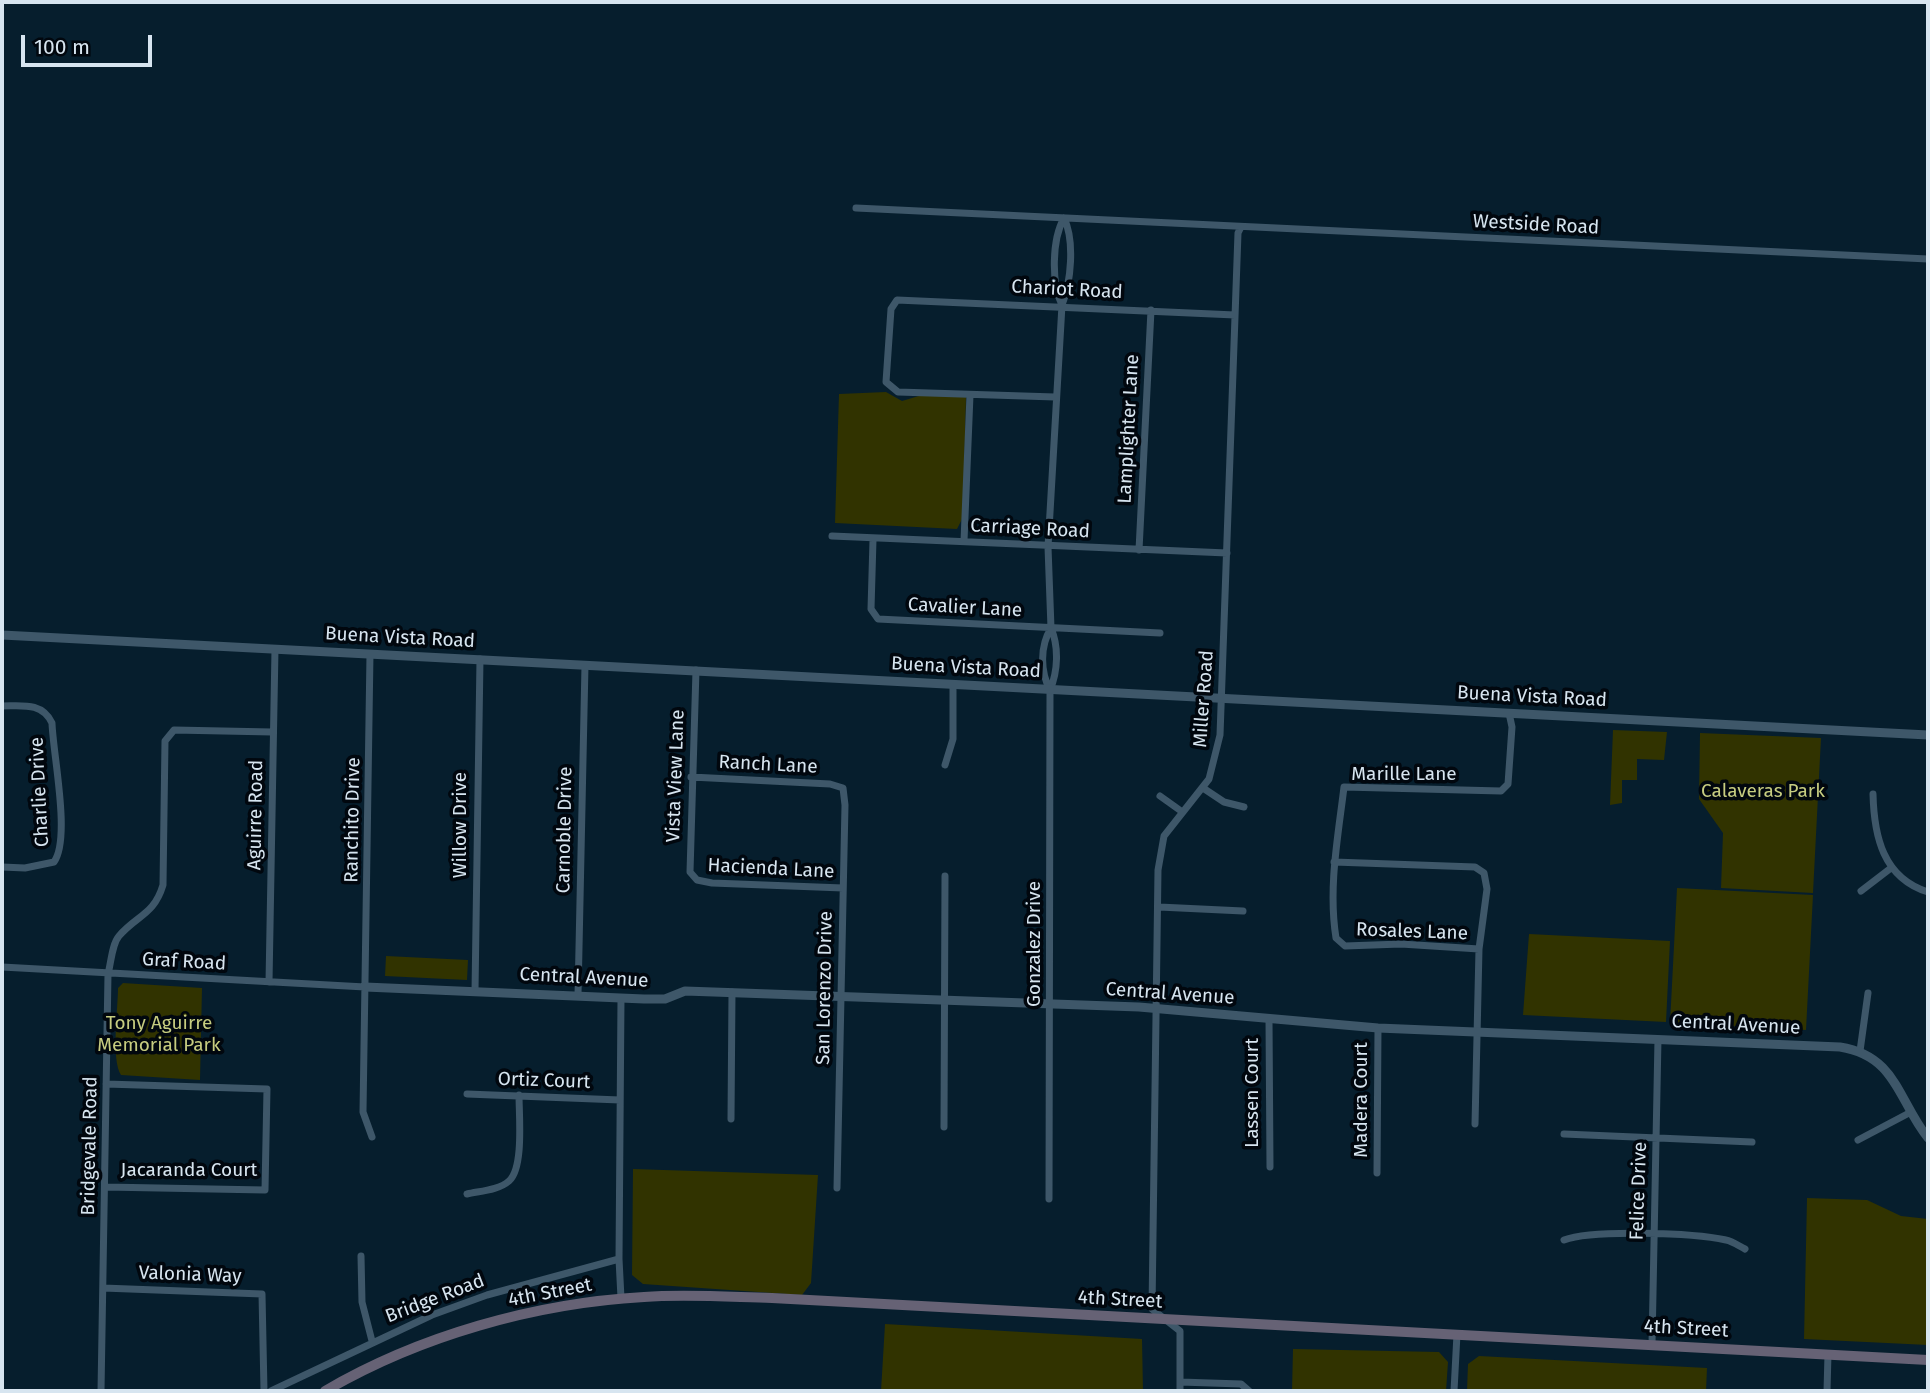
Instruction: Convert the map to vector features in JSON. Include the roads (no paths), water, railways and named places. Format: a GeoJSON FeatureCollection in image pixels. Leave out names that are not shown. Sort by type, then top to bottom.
{"type":"FeatureCollection","features":[{"type":"Feature","properties":{"kind":"main road","name":"4th Street"},"geometry":{"type":"LineString","coordinates":[[325,1391],[408,1352],[467,1330],[533,1313],[621,1298],[746,1297],[1928,1360]]}},
{"type":"Feature","properties":{"kind":"street","name":"Westside Road"},"geometry":{"type":"LineString","coordinates":[[856,208],[1928,259]]}},
{"type":"Feature","properties":{"kind":"street"},"geometry":{"type":"LineString","coordinates":[[1062,305],[1055,292],[1058,229],[1064,218]]}},
{"type":"Feature","properties":{"kind":"street"},"geometry":{"type":"LineString","coordinates":[[1051,690],[1056,665],[1056,640],[1051,628],[1048,547],[1055,397],[1062,305],[1067,292],[1070,231],[1064,218]]}},
{"type":"Feature","properties":{"kind":"street","name":"Miller Road"},"geometry":{"type":"LineString","coordinates":[[1180,1387],[1180,1331],[1152,1309],[1162,844],[1181,811],[1203,788],[1217,754],[1222,699],[1238,233],[1241,228]]}},
{"type":"Feature","properties":{"kind":"street","name":"Chariot Road"},"geometry":{"type":"LineString","coordinates":[[970,394],[898,392],[886,382],[891,309],[897,300],[1062,305],[1235,315]]}},
{"type":"Feature","properties":{"kind":"street","name":"Lamplighter Lane"},"geometry":{"type":"LineString","coordinates":[[1139,550],[1151,310]]}},
{"type":"Feature","properties":{"kind":"street"},"geometry":{"type":"LineString","coordinates":[[964,541],[970,394],[1055,397]]}},
{"type":"Feature","properties":{"kind":"street","name":"Carriage Road"},"geometry":{"type":"LineString","coordinates":[[832,536],[873,540],[964,541],[1048,547],[1227,553]]}},
{"type":"Feature","properties":{"kind":"street","name":"Cavalier Lane"},"geometry":{"type":"LineString","coordinates":[[873,540],[871,609],[878,619],[1160,634]]}},
{"type":"Feature","properties":{"kind":"street"},"geometry":{"type":"LineString","coordinates":[[1051,628],[1045,639],[1043,676],[1051,690]]}},
{"type":"Feature","properties":{"kind":"street","name":"Buena Vista Road"},"geometry":{"type":"LineString","coordinates":[[2,635],[1928,735]]}},
{"type":"Feature","properties":{"kind":"street","name":"Aguirre Road"},"geometry":{"type":"LineString","coordinates":[[269,982],[275,649]]}},
{"type":"Feature","properties":{"kind":"street","name":"Ranchito Drive"},"geometry":{"type":"LineString","coordinates":[[370,654],[363,1112],[372,1137]]}},
{"type":"Feature","properties":{"kind":"street","name":"Willow Drive"},"geometry":{"type":"LineString","coordinates":[[475,991],[480,659]]}},
{"type":"Feature","properties":{"kind":"street","name":"Carnoble Drive"},"geometry":{"type":"LineString","coordinates":[[578,995],[585,665]]}},
{"type":"Feature","properties":{"kind":"street","name":"Vista View Lane"},"geometry":{"type":"LineString","coordinates":[[696,670],[688,858],[690,872],[696,880]]}},
{"type":"Feature","properties":{"kind":"street"},"geometry":{"type":"LineString","coordinates":[[945,765],[953,738],[953,685]]}},
{"type":"Feature","properties":{"kind":"street","name":"Gonzalez Drive"},"geometry":{"type":"LineString","coordinates":[[1049,1199],[1051,690]]}},
{"type":"Feature","properties":{"kind":"street","name":"Charlie Drive"},"geometry":{"type":"LineString","coordinates":[[2,706],[41,708],[48,714],[52,723],[61,807],[61,853],[54,862],[25,868],[2,867]]}},
{"type":"Feature","properties":{"kind":"street","name":"Marille Lane"},"geometry":{"type":"LineString","coordinates":[[1331,908],[1344,787],[1501,791],[1508,784],[1512,727],[1508,713]]}},
{"type":"Feature","properties":{"kind":"street","name":"Bridgevale Road"},"geometry":{"type":"LineString","coordinates":[[101,1391],[108,974],[117,937],[150,911],[159,901],[163,886],[165,741],[168,734],[174,730],[272,732]]}},
{"type":"Feature","properties":{"kind":"street","name":"Ranch Lane"},"geometry":{"type":"LineString","coordinates":[[691,777],[830,784],[843,788]]}},
{"type":"Feature","properties":{"kind":"street","name":"San Lorenzo Drive"},"geometry":{"type":"LineString","coordinates":[[837,1188],[843,788]]}},
{"type":"Feature","properties":{"kind":"street"},"geometry":{"type":"LineString","coordinates":[[1203,788],[1224,802],[1244,807]]}},
{"type":"Feature","properties":{"kind":"street"},"geometry":{"type":"LineString","coordinates":[[1873,794],[1875,832],[1891,868],[1928,892]]}},
{"type":"Feature","properties":{"kind":"street"},"geometry":{"type":"LineString","coordinates":[[1160,796],[1181,811]]}},
{"type":"Feature","properties":{"kind":"street"},"geometry":{"type":"LineString","coordinates":[[1335,862],[1475,867],[1484,873],[1487,889],[1479,949],[1475,1124]]}},
{"type":"Feature","properties":{"kind":"street"},"geometry":{"type":"LineString","coordinates":[[1861,891],[1891,868]]}},
{"type":"Feature","properties":{"kind":"street"},"geometry":{"type":"LineString","coordinates":[[944,1127],[945,876]]}},
{"type":"Feature","properties":{"kind":"street","name":"Hacienda Lane"},"geometry":{"type":"LineString","coordinates":[[696,880],[843,888]]}},
{"type":"Feature","properties":{"kind":"street"},"geometry":{"type":"LineString","coordinates":[[1159,907],[1243,911]]}},
{"type":"Feature","properties":{"kind":"street","name":"Rosales Lane"},"geometry":{"type":"LineString","coordinates":[[1331,908],[1336,939],[1345,946],[1401,944],[1479,949]]}},
{"type":"Feature","properties":{"kind":"street","name":"Graf Road"},"geometry":{"type":"LineString","coordinates":[[2,967],[365,986]]}},
{"type":"Feature","properties":{"kind":"street","name":"Central Avenue"},"geometry":{"type":"LineString","coordinates":[[365,986],[621,998],[661,999],[685,991],[1050,1004],[1378,1028],[1478,1030],[1840,1047],[1860,1051],[1888,1072],[1928,1138]]}},
{"type":"Feature","properties":{"kind":"street"},"geometry":{"type":"LineString","coordinates":[[731,1119],[732,992]]}},
{"type":"Feature","properties":{"kind":"street"},"geometry":{"type":"LineString","coordinates":[[1860,1051],[1868,993]]}},
{"type":"Feature","properties":{"kind":"street"},"geometry":{"type":"LineString","coordinates":[[621,998],[621,1298]]}},
{"type":"Feature","properties":{"kind":"street","name":"Lassen Court"},"geometry":{"type":"LineString","coordinates":[[1269,1019],[1270,1167]]}},
{"type":"Feature","properties":{"kind":"street","name":"Madera Court"},"geometry":{"type":"LineString","coordinates":[[1377,1173],[1378,1028]]}},
{"type":"Feature","properties":{"kind":"street","name":"Felice Drive"},"geometry":{"type":"LineString","coordinates":[[1652,1344],[1658,1039]]}},
{"type":"Feature","properties":{"kind":"street","name":"Jacaranda Court"},"geometry":{"type":"LineString","coordinates":[[105,1187],[265,1190],[267,1114],[267,1089],[106,1084]]}},
{"type":"Feature","properties":{"kind":"street","name":"Ortiz Court"},"geometry":{"type":"LineString","coordinates":[[467,1094],[620,1100]]}},
{"type":"Feature","properties":{"kind":"street"},"geometry":{"type":"LineString","coordinates":[[467,1195],[504,1184],[515,1174],[520,1095]]}},
{"type":"Feature","properties":{"kind":"street"},"geometry":{"type":"LineString","coordinates":[[1858,1140],[1911,1112]]}},
{"type":"Feature","properties":{"kind":"street"},"geometry":{"type":"LineString","coordinates":[[1564,1134],[1752,1142]]}},
{"type":"Feature","properties":{"kind":"street"},"geometry":{"type":"LineString","coordinates":[[1564,1240],[1591,1233],[1653,1235],[1724,1240],[1745,1249]]}},
{"type":"Feature","properties":{"kind":"street"},"geometry":{"type":"LineString","coordinates":[[361,1256],[362,1302],[372,1341]]}},
{"type":"Feature","properties":{"kind":"street","name":"Bridge Road"},"geometry":{"type":"LineString","coordinates":[[271,1391],[372,1341],[487,1295],[619,1259]]}},
{"type":"Feature","properties":{"kind":"street","name":"Valonia Way"},"geometry":{"type":"LineString","coordinates":[[103,1288],[262,1294],[264,1391]]}},
{"type":"Feature","properties":{"kind":"street"},"geometry":{"type":"LineString","coordinates":[[1454,1391],[1457,1334]]}},
{"type":"Feature","properties":{"kind":"street"},"geometry":{"type":"LineString","coordinates":[[1827,1391],[1828,1353]]}},
{"type":"Feature","properties":{"kind":"street"},"geometry":{"type":"LineString","coordinates":[[1180,1387],[1234,1383],[1248,1390]]}},
{"type":"Feature","properties":{"kind":"park label","name":"Calaveras Park"},"geometry":{"type":"Point","coordinates":[1763,792]}},
{"type":"Feature","properties":{"kind":"park label","name":"Tony Aguirre Memorial Park"},"geometry":{"type":"Point","coordinates":[159,1035]}}]}
